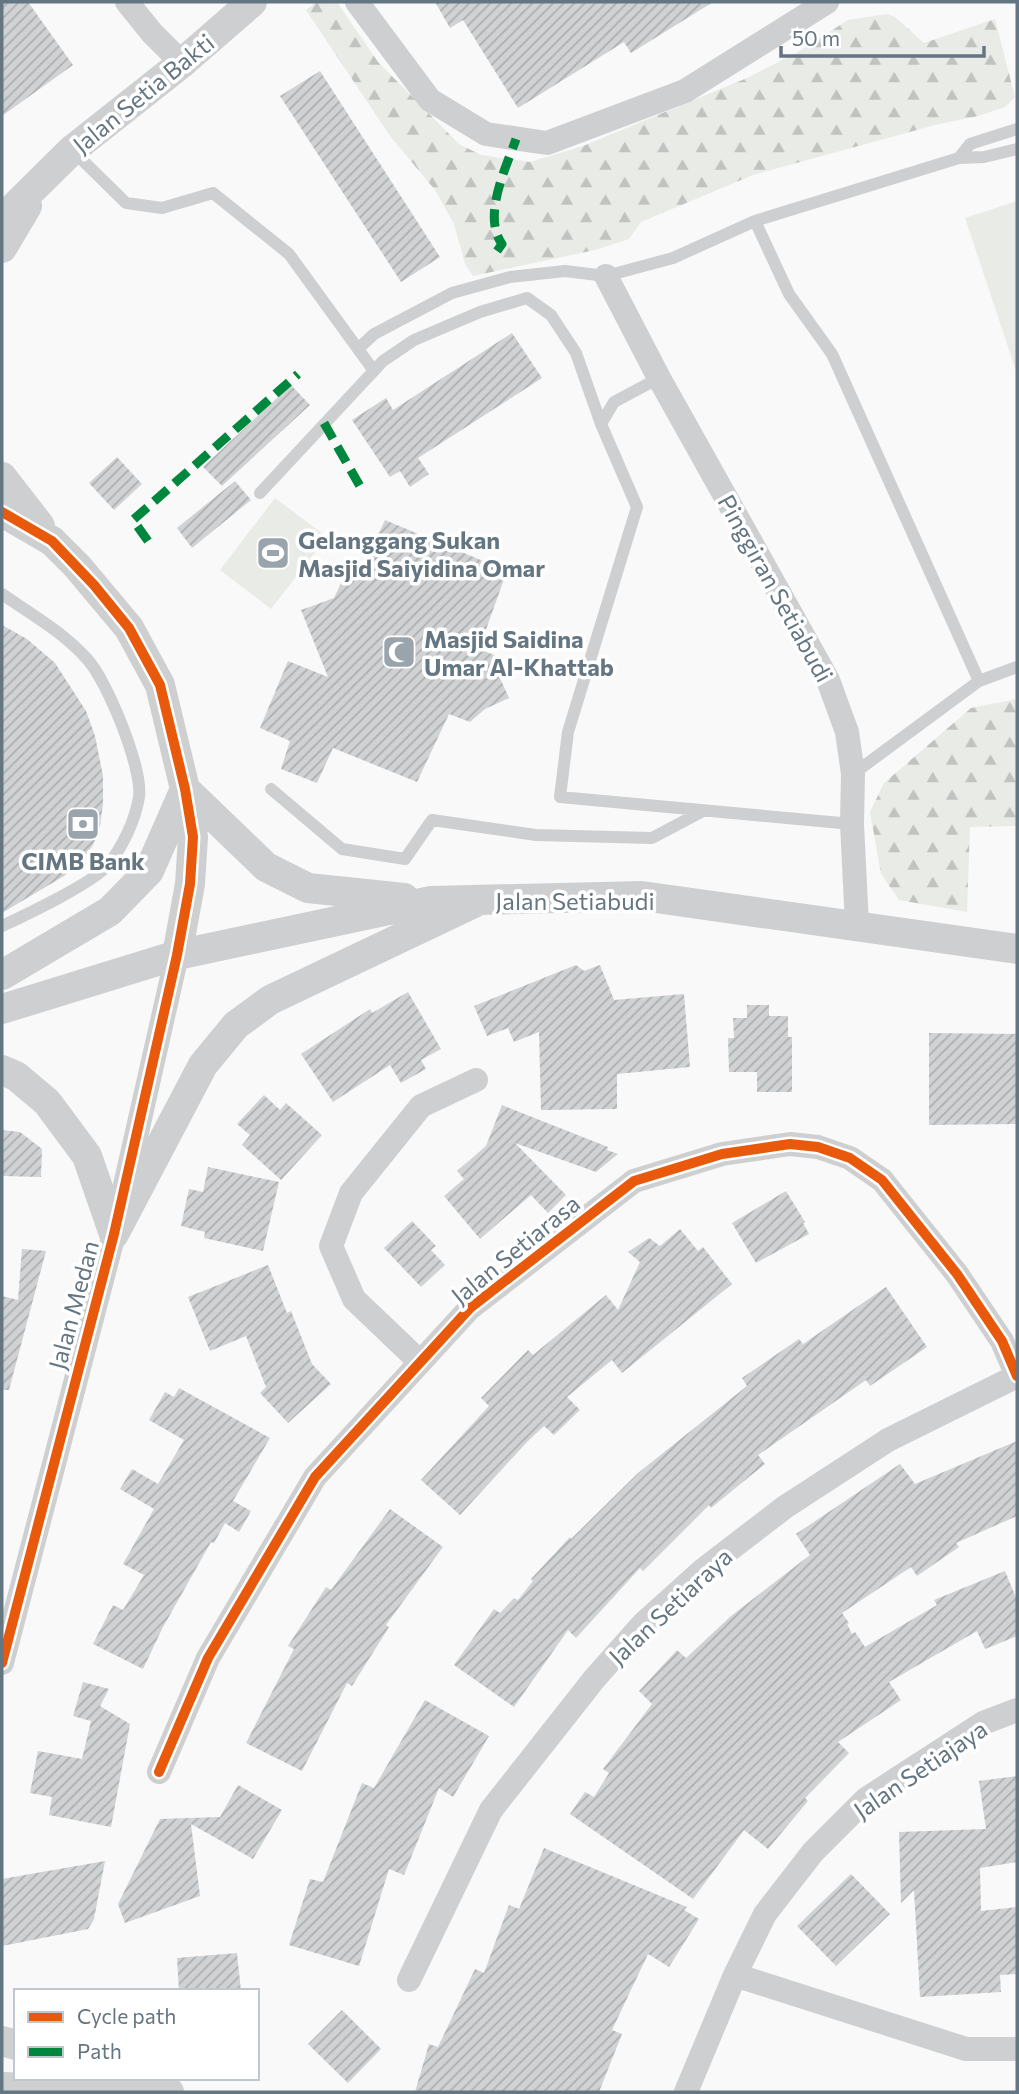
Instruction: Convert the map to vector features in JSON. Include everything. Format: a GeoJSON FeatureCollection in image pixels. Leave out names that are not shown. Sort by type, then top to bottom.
{"type":"FeatureCollection","features":[{"type":"Feature","properties":{"kind":"street"},"geometry":{"type":"LineString","coordinates":[[127,2],[182,64]]}},
{"type":"Feature","properties":{"kind":"street","name":"Jalan Setia Bakti"},"geometry":{"type":"LineString","coordinates":[[2,219],[72,150],[182,64],[252,2]]}},
{"type":"Feature","properties":{"kind":"street"},"geometry":{"type":"LineString","coordinates":[[356,2],[430,100],[486,134],[547,143],[685,91],[827,2]]}},
{"type":"Feature","properties":{"kind":"street","name":"Jalan Setia Bakti"},"geometry":{"type":"LineString","coordinates":[[2,248],[37,187]]}},
{"type":"Feature","properties":{"kind":"street","name":"Pinggiran Setiabudi"},"geometry":{"type":"LineString","coordinates":[[606,276],[659,378],[828,680],[847,733],[853,774],[852,824],[857,925]]}},
{"type":"Feature","properties":{"kind":"street"},"geometry":{"type":"LineString","coordinates":[[2,477],[52,541],[94,585],[129,628],[160,685],[185,789],[193,837],[190,884],[177,955]]}},
{"type":"Feature","properties":{"kind":"street"},"geometry":{"type":"LineString","coordinates":[[2,512],[52,541]]}},
{"type":"Feature","properties":{"kind":"street"},"geometry":{"type":"LineString","coordinates":[[185,789],[266,867],[308,888],[431,901]]}},
{"type":"Feature","properties":{"kind":"street"},"geometry":{"type":"LineString","coordinates":[[2,975],[110,911],[149,871],[185,789]]}},
{"type":"Feature","properties":{"kind":"street","name":"Jalan Setiabudi"},"geometry":{"type":"LineString","coordinates":[[2,1009],[177,955],[431,901],[642,896],[1017,949]]}},
{"type":"Feature","properties":{"kind":"street"},"geometry":{"type":"LineString","coordinates":[[114,1234],[203,1065],[236,1025],[270,1000],[480,900]]}},
{"type":"Feature","properties":{"kind":"street","name":"Jalan Medan"},"geometry":{"type":"LineString","coordinates":[[2,1663],[114,1234],[177,955]]}},
{"type":"Feature","properties":{"kind":"street"},"geometry":{"type":"LineString","coordinates":[[2,1070],[16,1076],[47,1102],[87,1156],[114,1234]]}},
{"type":"Feature","properties":{"kind":"street"},"geometry":{"type":"LineString","coordinates":[[420,1362],[354,1299],[331,1246],[351,1193],[421,1105],[476,1080]]}},
{"type":"Feature","properties":{"kind":"street","name":"Jalan Setiarasa"},"geometry":{"type":"LineString","coordinates":[[159,1772],[208,1658],[314,1477],[470,1308],[634,1181],[722,1154],[790,1144],[818,1147],[850,1158],[881,1180],[957,1274],[1002,1341],[1017,1376]]}},
{"type":"Feature","properties":{"kind":"street","name":"Jalan Setiaraya"},"geometry":{"type":"LineString","coordinates":[[409,1980],[491,1810],[595,1678],[643,1624],[703,1570],[785,1507],[888,1440],[1017,1376]]}},
{"type":"Feature","properties":{"kind":"street","name":"Jalan Setiajaya"},"geometry":{"type":"LineString","coordinates":[[686,2092],[735,1975],[765,1914],[813,1852],[866,1799],[982,1723],[1017,1710]]}},
{"type":"Feature","properties":{"kind":"street"},"geometry":{"type":"LineString","coordinates":[[735,1975],[966,2049],[1017,2049]]}},
{"type":"Feature","properties":{"kind":"street"},"geometry":{"type":"LineString","coordinates":[[130,2080],[169,2092]]}},
{"type":"Feature","properties":{"kind":"street"},"geometry":{"type":"LineString","coordinates":[[2,2087],[169,2092]]}},
{"type":"Feature","properties":{"kind":"lane"},"geometry":{"type":"LineString","coordinates":[[959,158],[970,144],[1017,129]]}},
{"type":"Feature","properties":{"kind":"lane"},"geometry":{"type":"LineString","coordinates":[[359,348],[374,334],[452,293],[510,277],[565,271],[606,276],[673,258],[755,221],[959,158],[984,157],[1017,149]]}},
{"type":"Feature","properties":{"kind":"lane"},"geometry":{"type":"LineString","coordinates":[[72,150],[126,203],[162,208],[213,193],[289,254],[374,371]]}},
{"type":"Feature","properties":{"kind":"lane"},"geometry":{"type":"LineString","coordinates":[[755,221],[789,294],[832,354],[979,681]]}},
{"type":"Feature","properties":{"kind":"lane"},"geometry":{"type":"LineString","coordinates":[[260,493],[383,361],[414,340],[480,312],[527,298],[551,315],[576,353],[601,424],[637,507],[568,733],[560,797],[852,824]]}},
{"type":"Feature","properties":{"kind":"lane"},"geometry":{"type":"LineString","coordinates":[[601,424],[614,402],[659,378]]}},
{"type":"Feature","properties":{"kind":"lane"},"geometry":{"type":"LineString","coordinates":[[2,594],[69,642],[95,670],[114,706],[135,770],[139,797],[129,831],[107,867],[74,888],[2,926]]}},
{"type":"Feature","properties":{"kind":"lane"},"geometry":{"type":"LineString","coordinates":[[853,774],[979,681],[1017,667]]}},
{"type":"Feature","properties":{"kind":"lane"},"geometry":{"type":"LineString","coordinates":[[271,789],[342,849],[405,859],[432,820],[536,835],[652,838],[704,811]]}},
{"type":"Feature","properties":{"kind":"green space"},"geometry":{"type":"Polygon","coordinates":[[[316,2],[337,2],[378,62],[459,144],[481,155],[530,162],[583,146],[747,78],[798,52],[848,20],[887,14],[895,17],[924,43],[995,19],[1015,97],[1005,107],[978,116],[935,125],[753,175],[641,222],[629,239],[595,250],[473,276],[465,264],[454,224],[435,190],[390,136],[306,10],[316,2]]]}},
{"type":"Feature","properties":{"kind":"green space"},"geometry":{"type":"Polygon","coordinates":[[[1017,201],[1017,374],[965,218],[1017,201]]]}},
{"type":"Feature","properties":{"kind":"green space","name":"Gelanggang Sukan Masjid Saiyidina Omar"},"geometry":{"type":"Polygon","coordinates":[[[275,498],[327,537],[271,609],[220,570],[275,498]]]}},
{"type":"Feature","properties":{"kind":"green space"},"geometry":{"type":"Polygon","coordinates":[[[1017,699],[1017,826],[970,827],[967,912],[899,900],[881,874],[870,812],[884,783],[971,708],[1017,699]]]}},
{"type":"Feature","properties":{"kind":"building"},"geometry":{"type":"Polygon","coordinates":[[[2,2],[28,2],[73,65],[2,116],[2,2]]]}},
{"type":"Feature","properties":{"kind":"building"},"geometry":{"type":"Polygon","coordinates":[[[435,2],[713,2],[631,53],[624,42],[518,108],[463,20],[450,28],[435,2]]]}},
{"type":"Feature","properties":{"kind":"building"},"geometry":{"type":"Polygon","coordinates":[[[320,71],[440,257],[401,282],[280,96],[320,71]]]}},
{"type":"Feature","properties":{"kind":"building"},"geometry":{"type":"Polygon","coordinates":[[[512,333],[542,378],[418,458],[429,474],[410,487],[400,471],[390,477],[352,420],[386,398],[393,410],[512,333]]]}},
{"type":"Feature","properties":{"kind":"building"},"geometry":{"type":"Polygon","coordinates":[[[291,385],[310,405],[222,486],[203,467],[291,385]]]}},
{"type":"Feature","properties":{"kind":"building"},"geometry":{"type":"Polygon","coordinates":[[[117,457],[142,484],[114,510],[89,483],[117,457]]]}},
{"type":"Feature","properties":{"kind":"building"},"geometry":{"type":"Polygon","coordinates":[[[235,481],[251,500],[192,548],[177,528],[235,481]]]}},
{"type":"Feature","properties":{"kind":"building","name":"Masjid Saidina Umar Al-Khattab"},"geometry":{"type":"Polygon","coordinates":[[[385,520],[507,571],[479,649],[494,655],[509,698],[485,709],[470,722],[449,714],[417,782],[333,748],[317,783],[281,769],[290,741],[260,728],[288,661],[328,677],[301,610],[334,598],[349,566],[361,571],[385,520]]]}},
{"type":"Feature","properties":{"kind":"building"},"geometry":{"type":"Polygon","coordinates":[[[2,625],[27,639],[55,663],[86,711],[95,736],[103,776],[103,804],[100,826],[93,845],[81,862],[64,876],[2,913],[2,625]]]}},
{"type":"Feature","properties":{"kind":"building"},"geometry":{"type":"Polygon","coordinates":[[[576,965],[584,971],[600,965],[614,1000],[684,994],[690,1067],[617,1074],[617,1109],[541,1110],[539,1032],[514,1042],[508,1028],[487,1036],[474,1006],[576,965]]]}},
{"type":"Feature","properties":{"kind":"building"},"geometry":{"type":"Polygon","coordinates":[[[408,992],[441,1049],[421,1060],[426,1069],[401,1083],[390,1065],[333,1102],[301,1054],[370,1009],[372,1013],[408,992]]]}},
{"type":"Feature","properties":{"kind":"building"},"geometry":{"type":"Polygon","coordinates":[[[747,1005],[769,1005],[769,1016],[788,1016],[788,1037],[792,1037],[792,1092],[757,1092],[757,1072],[729,1072],[728,1038],[734,1038],[733,1018],[747,1018],[747,1005]]]}},
{"type":"Feature","properties":{"kind":"building"},"geometry":{"type":"Polygon","coordinates":[[[929,1033],[1017,1034],[1017,1124],[929,1125],[929,1033]]]}},
{"type":"Feature","properties":{"kind":"building"},"geometry":{"type":"Polygon","coordinates":[[[264,1095],[280,1110],[286,1103],[322,1135],[281,1180],[242,1145],[250,1135],[237,1124],[264,1095]]]}},
{"type":"Feature","properties":{"kind":"building"},"geometry":{"type":"Polygon","coordinates":[[[502,1105],[608,1147],[607,1150],[618,1154],[596,1172],[515,1143],[566,1195],[548,1213],[531,1195],[480,1239],[444,1196],[464,1179],[457,1171],[486,1146],[502,1105]]]}},
{"type":"Feature","properties":{"kind":"building"},"geometry":{"type":"Polygon","coordinates":[[[2,1130],[20,1132],[42,1149],[41,1177],[2,1176],[2,1130]]]}},
{"type":"Feature","properties":{"kind":"building"},"geometry":{"type":"Polygon","coordinates":[[[208,1167],[279,1182],[263,1251],[204,1238],[205,1232],[181,1226],[189,1189],[203,1192],[208,1167]]]}},
{"type":"Feature","properties":{"kind":"building"},"geometry":{"type":"Polygon","coordinates":[[[786,1191],[805,1222],[803,1223],[809,1234],[756,1263],[732,1223],[786,1191]]]}},
{"type":"Feature","properties":{"kind":"building"},"geometry":{"type":"Polygon","coordinates":[[[412,1221],[436,1246],[431,1250],[445,1265],[421,1287],[384,1248],[412,1221]]]}},
{"type":"Feature","properties":{"kind":"building"},"geometry":{"type":"Polygon","coordinates":[[[680,1229],[698,1251],[703,1247],[732,1284],[622,1373],[612,1360],[567,1397],[580,1410],[554,1435],[544,1426],[460,1515],[421,1480],[489,1406],[481,1398],[528,1350],[533,1355],[606,1295],[618,1310],[640,1262],[628,1252],[649,1238],[660,1246],[680,1229]]]}},
{"type":"Feature","properties":{"kind":"building"},"geometry":{"type":"Polygon","coordinates":[[[22,1249],[46,1251],[9,1390],[2,1390],[2,1296],[18,1300],[22,1249]]]}},
{"type":"Feature","properties":{"kind":"building"},"geometry":{"type":"Polygon","coordinates":[[[268,1265],[287,1313],[291,1311],[312,1364],[331,1384],[288,1423],[260,1393],[266,1387],[246,1336],[210,1351],[188,1297],[268,1265]]]}},
{"type":"Feature","properties":{"kind":"building"},"geometry":{"type":"Polygon","coordinates":[[[886,1287],[927,1347],[870,1386],[866,1380],[758,1455],[765,1464],[711,1508],[709,1505],[643,1571],[640,1568],[576,1638],[568,1630],[514,1707],[454,1665],[494,1609],[500,1613],[514,1598],[518,1600],[533,1581],[531,1579],[570,1537],[571,1539],[638,1473],[747,1386],[742,1378],[799,1339],[803,1344],[886,1287]]]}},
{"type":"Feature","properties":{"kind":"building"},"geometry":{"type":"Polygon","coordinates":[[[179,1388],[270,1438],[233,1501],[251,1511],[239,1532],[225,1523],[214,1543],[211,1542],[162,1629],[143,1669],[93,1644],[113,1605],[123,1610],[144,1575],[123,1564],[154,1509],[120,1489],[132,1469],[158,1484],[184,1440],[149,1420],[165,1392],[174,1397],[179,1388]]]}},
{"type":"Feature","properties":{"kind":"building"},"geometry":{"type":"Polygon","coordinates":[[[1017,1441],[1017,1516],[956,1543],[959,1547],[917,1576],[911,1567],[842,1613],[852,1634],[855,1632],[865,1647],[937,1605],[934,1600],[1005,1571],[1017,1600],[1017,1636],[985,1649],[977,1631],[889,1682],[901,1700],[838,1742],[849,1753],[805,1798],[808,1801],[768,1849],[744,1830],[693,1899],[570,1814],[585,1792],[594,1797],[609,1773],[603,1769],[652,1704],[639,1691],[677,1650],[686,1658],[731,1616],[810,1555],[796,1534],[900,1464],[915,1484],[1017,1441]]]}},
{"type":"Feature","properties":{"kind":"building"},"geometry":{"type":"Polygon","coordinates":[[[390,1509],[443,1547],[386,1625],[389,1627],[352,1686],[347,1683],[302,1771],[246,1743],[294,1649],[288,1646],[326,1587],[331,1590],[390,1509]]]}},
{"type":"Feature","properties":{"kind":"building"},"geometry":{"type":"Polygon","coordinates":[[[83,1682],[109,1689],[100,1706],[130,1724],[111,1827],[49,1815],[52,1797],[30,1793],[38,1751],[82,1759],[91,1721],[73,1716],[83,1682]]]}},
{"type":"Feature","properties":{"kind":"building"},"geometry":{"type":"Polygon","coordinates":[[[425,1700],[489,1736],[453,1797],[439,1788],[404,1875],[389,1869],[359,1966],[289,1945],[310,1879],[323,1882],[362,1783],[374,1788],[425,1700]]]}},
{"type":"Feature","properties":{"kind":"building"},"geometry":{"type":"Polygon","coordinates":[[[1017,1776],[1017,1862],[980,1868],[981,1911],[1017,1907],[1017,1974],[1000,1975],[1001,1992],[920,1997],[914,1890],[901,1903],[899,1832],[986,1829],[979,1781],[1017,1776]]]}},
{"type":"Feature","properties":{"kind":"building"},"geometry":{"type":"Polygon","coordinates":[[[238,1785],[282,1810],[253,1859],[191,1824],[200,1896],[125,1923],[118,1904],[160,1819],[220,1817],[238,1785]]]}},
{"type":"Feature","properties":{"kind":"building"},"geometry":{"type":"Polygon","coordinates":[[[544,1848],[687,1907],[684,1910],[699,1919],[669,1967],[648,1954],[612,2030],[622,2034],[599,2092],[415,2092],[429,2044],[438,2047],[475,1969],[484,1973],[509,1905],[519,1909],[544,1848]]]}},
{"type":"Feature","properties":{"kind":"building"},"geometry":{"type":"Polygon","coordinates":[[[105,1861],[94,1919],[88,1929],[2,1946],[2,1879],[105,1861]]]}},
{"type":"Feature","properties":{"kind":"building"},"geometry":{"type":"Polygon","coordinates":[[[851,1874],[890,1914],[836,1966],[797,1926],[851,1874]]]}},
{"type":"Feature","properties":{"kind":"building"},"geometry":{"type":"Polygon","coordinates":[[[237,1953],[241,1989],[179,1989],[177,1958],[237,1953]]]}},
{"type":"Feature","properties":{"kind":"building"},"geometry":{"type":"Polygon","coordinates":[[[342,2010],[381,2049],[348,2083],[308,2044],[342,2010]]]}},
{"type":"Feature","properties":{"kind":"marked path"},"geometry":{"type":"LineString","coordinates":[[497,251],[502,244],[496,233],[495,206],[516,139]]}},
{"type":"Feature","properties":{"kind":"marked path"},"geometry":{"type":"LineString","coordinates":[[148,541],[133,520],[298,374]]}},
{"type":"Feature","properties":{"kind":"marked path"},"geometry":{"type":"LineString","coordinates":[[324,423],[361,488]]}},
{"type":"Feature","properties":{"kind":"cycle path"},"geometry":{"type":"LineString","coordinates":[[2,512],[52,541],[94,585],[129,628],[160,685],[185,789],[193,837],[190,884],[177,955],[114,1234],[2,1663]]}},
{"type":"Feature","properties":{"kind":"cycle path"},"geometry":{"type":"LineString","coordinates":[[159,1772],[208,1658],[315,1477],[470,1308],[634,1181],[722,1154],[790,1144],[818,1147],[850,1158],[882,1180],[957,1274],[1002,1341],[1017,1376]]}},
{"type":"Feature","properties":{"kind":"place","name":"Gelanggang Sukan Masjid Saiyidina Omar"},"geometry":{"type":"Point","coordinates":[273,553]}},
{"type":"Feature","properties":{"kind":"place","name":"Masjid Saidina Umar Al-Khattab"},"geometry":{"type":"Point","coordinates":[399,652]}},
{"type":"Feature","properties":{"kind":"place","name":"CIMB Bank"},"geometry":{"type":"Point","coordinates":[83,824]}}]}
